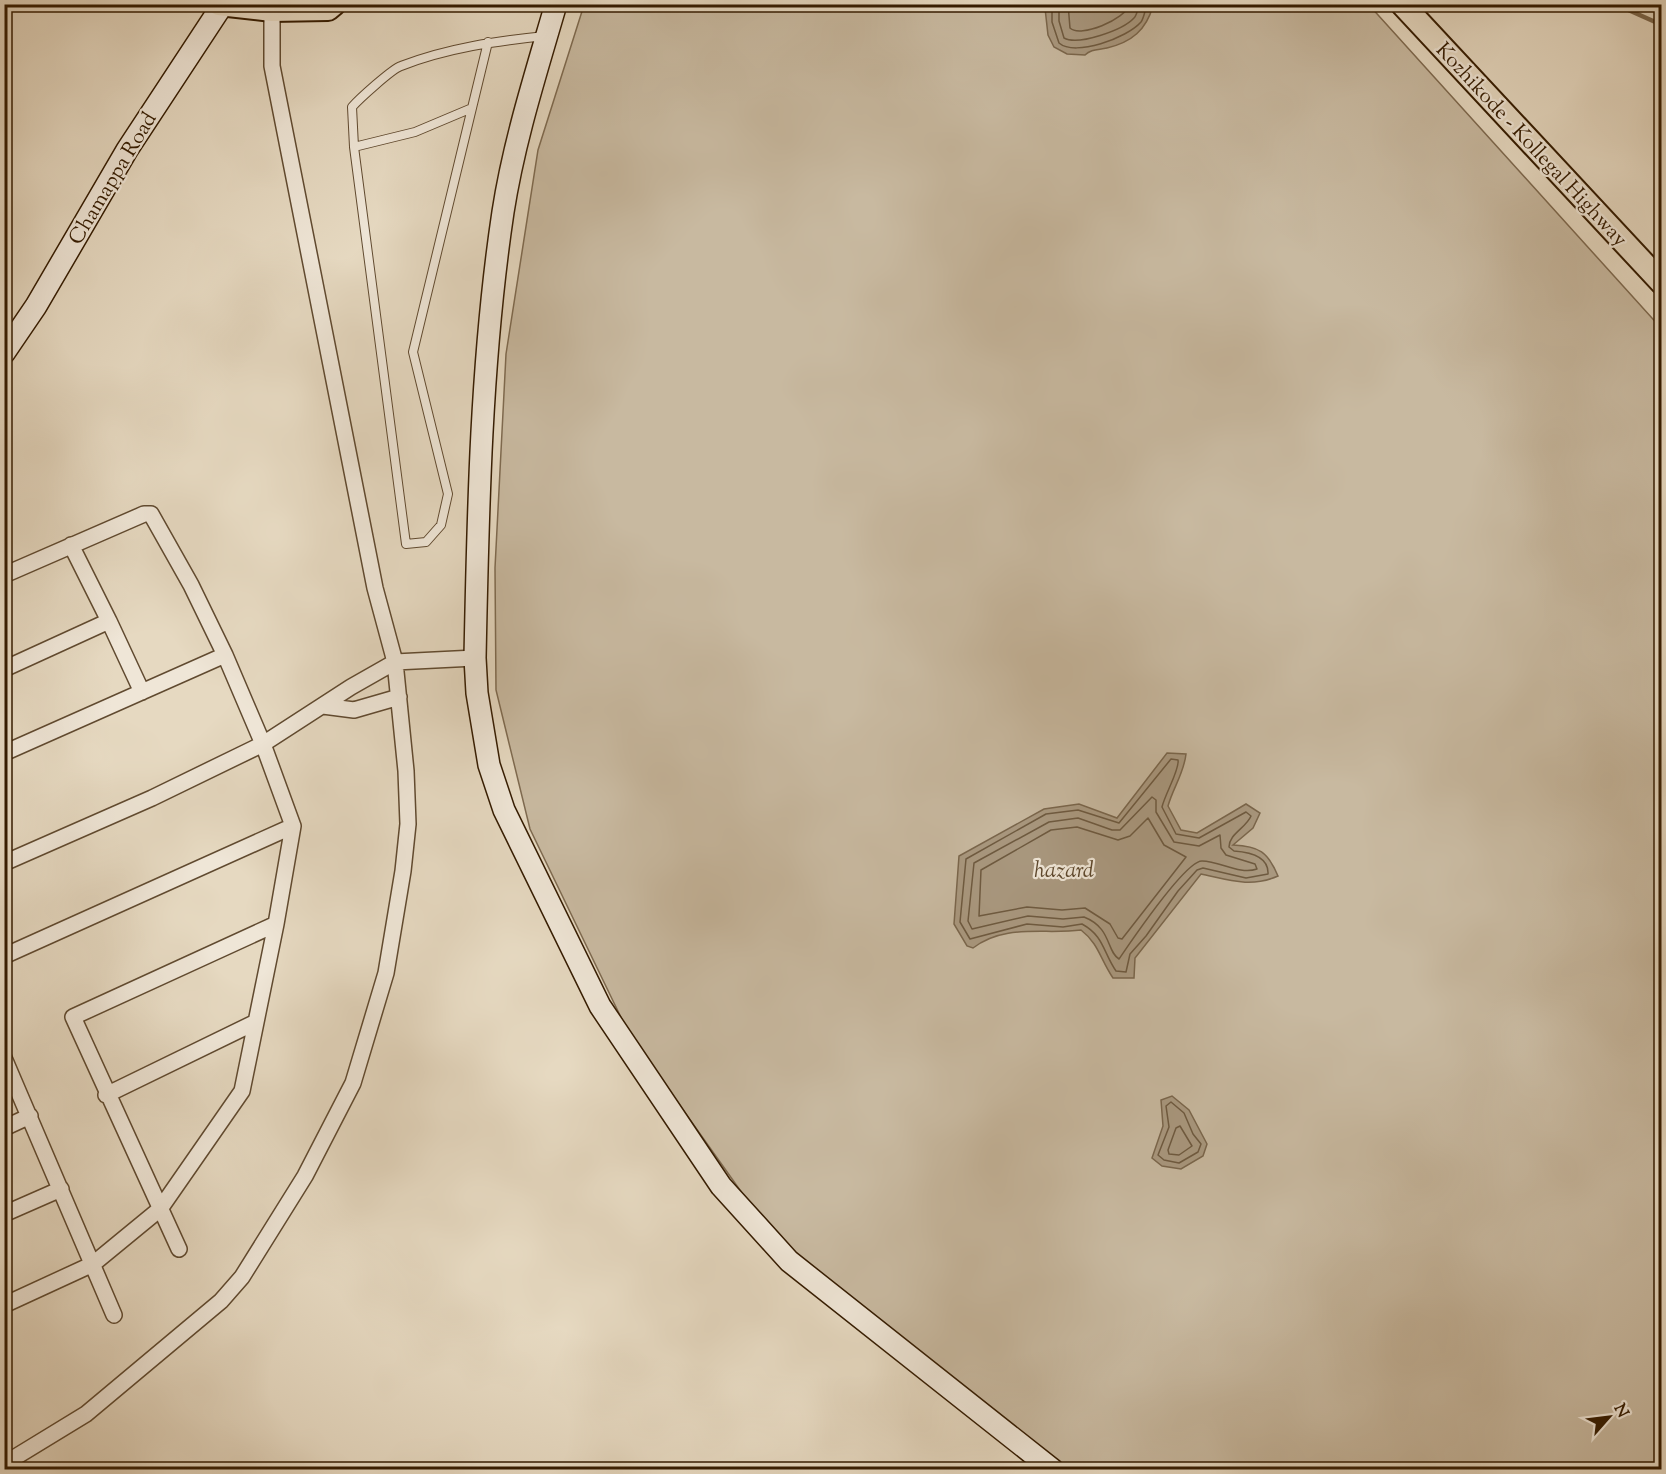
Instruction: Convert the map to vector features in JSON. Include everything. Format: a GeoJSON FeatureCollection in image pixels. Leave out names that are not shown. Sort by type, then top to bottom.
{"type":"FeatureCollection","features":[{"type":"Feature","properties":{"kind":"main road"},"geometry":{"type":"LineString","coordinates":[[221,5],[328,9],[334,4]]}},
{"type":"Feature","properties":{"kind":"main road","name":"Kozhikode - Kollegal Highway"},"geometry":{"type":"LineString","coordinates":[[1402,4],[1662,283]]}},
{"type":"Feature","properties":{"kind":"street"},"geometry":{"type":"LineString","coordinates":[[556,4],[520,128],[502,223],[488,349],[475,658],[477,693],[489,765],[504,810],[600,1006],[721,1185],[789,1261],[1053,1470]]}},
{"type":"Feature","properties":{"kind":"street","name":"Chamappa Road"},"geometry":{"type":"LineString","coordinates":[[4,353],[36,306],[127,150],[221,5]]}},
{"type":"Feature","properties":{"kind":"street"},"geometry":{"type":"LineString","coordinates":[[4,1464],[86,1414],[221,1301],[242,1277],[310,1166],[352,1083],[386,973],[403,871],[408,824],[399,697],[394,662],[375,588],[272,66],[272,7]]}},
{"type":"Feature","properties":{"kind":"street"},"geometry":{"type":"LineString","coordinates":[[4,575],[144,514],[151,514],[191,585],[225,655],[263,744],[293,826],[276,924],[242,1091],[160,1209],[93,1264],[4,1305]]}},
{"type":"Feature","properties":{"kind":"street"},"geometry":{"type":"LineString","coordinates":[[71,545],[142,692]]}},
{"type":"Feature","properties":{"kind":"street"},"geometry":{"type":"LineString","coordinates":[[4,669],[109,621]]}},
{"type":"Feature","properties":{"kind":"street"},"geometry":{"type":"LineString","coordinates":[[4,753],[225,655]]}},
{"type":"Feature","properties":{"kind":"street"},"geometry":{"type":"LineString","coordinates":[[4,863],[152,798],[263,744],[394,662],[475,658]]}},
{"type":"Feature","properties":{"kind":"street"},"geometry":{"type":"LineString","coordinates":[[322,706],[354,710],[399,697]]}},
{"type":"Feature","properties":{"kind":"street"},"geometry":{"type":"LineString","coordinates":[[4,956],[293,826]]}},
{"type":"Feature","properties":{"kind":"street"},"geometry":{"type":"LineString","coordinates":[[179,1249],[106,1095],[73,1019],[74,1015],[276,924]]}},
{"type":"Feature","properties":{"kind":"street"},"geometry":{"type":"LineString","coordinates":[[106,1095],[256,1022]]}},
{"type":"Feature","properties":{"kind":"street"},"geometry":{"type":"LineString","coordinates":[[4,1058],[114,1315]]}},
{"type":"Feature","properties":{"kind":"street"},"geometry":{"type":"LineString","coordinates":[[4,1128],[30,1116]]}},
{"type":"Feature","properties":{"kind":"street"},"geometry":{"type":"LineString","coordinates":[[4,1214],[61,1189]]}},
{"type":"Feature","properties":{"kind":"lane"},"geometry":{"type":"LineString","coordinates":[[488,42],[413,352],[448,494],[441,525],[426,542],[406,544],[354,147],[352,107],[365,92],[380,83],[399,66],[488,42],[547,35]]}},
{"type":"Feature","properties":{"kind":"lane"},"geometry":{"type":"LineString","coordinates":[[354,147],[415,132],[472,108]]}},
{"type":"Feature","properties":{"kind":"shaded area"},"geometry":{"type":"Polygon","coordinates":[[[584,5],[1369,5],[1661,328],[1661,1469],[1068,1469],[881,1329],[779,1245],[629,1034],[530,829],[496,690],[495,568],[506,354],[538,150],[584,5]]]}},
{"type":"Feature","properties":{"kind":"water"},"geometry":{"type":"Polygon","coordinates":[[[1152,4],[1153,6],[1146,22],[1137,34],[1124,42],[1085,55],[1067,54],[1054,47],[1048,35],[1045,8],[1048,5],[1152,4]]]}},
{"type":"Feature","properties":{"kind":"water","name":"hazard"},"geometry":{"type":"Polygon","coordinates":[[[1167,753],[1186,754],[1168,806],[1181,830],[1197,833],[1246,804],[1260,813],[1253,828],[1233,845],[1250,847],[1262,852],[1278,876],[1259,882],[1249,882],[1201,874],[1135,958],[1134,978],[1113,978],[1096,946],[1081,930],[1012,933],[985,940],[973,948],[967,946],[954,924],[959,856],[1044,809],[1079,804],[1117,818],[1167,753]]]}},
{"type":"Feature","properties":{"kind":"water"},"geometry":{"type":"Polygon","coordinates":[[[1172,1096],[1189,1110],[1207,1144],[1203,1156],[1181,1169],[1162,1166],[1152,1158],[1163,1126],[1161,1100],[1172,1096]]]}},
{"type":"Feature","properties":{"kind":"waterway"},"geometry":{"type":"LineString","coordinates":[[1615,4],[1662,25]]}}]}
